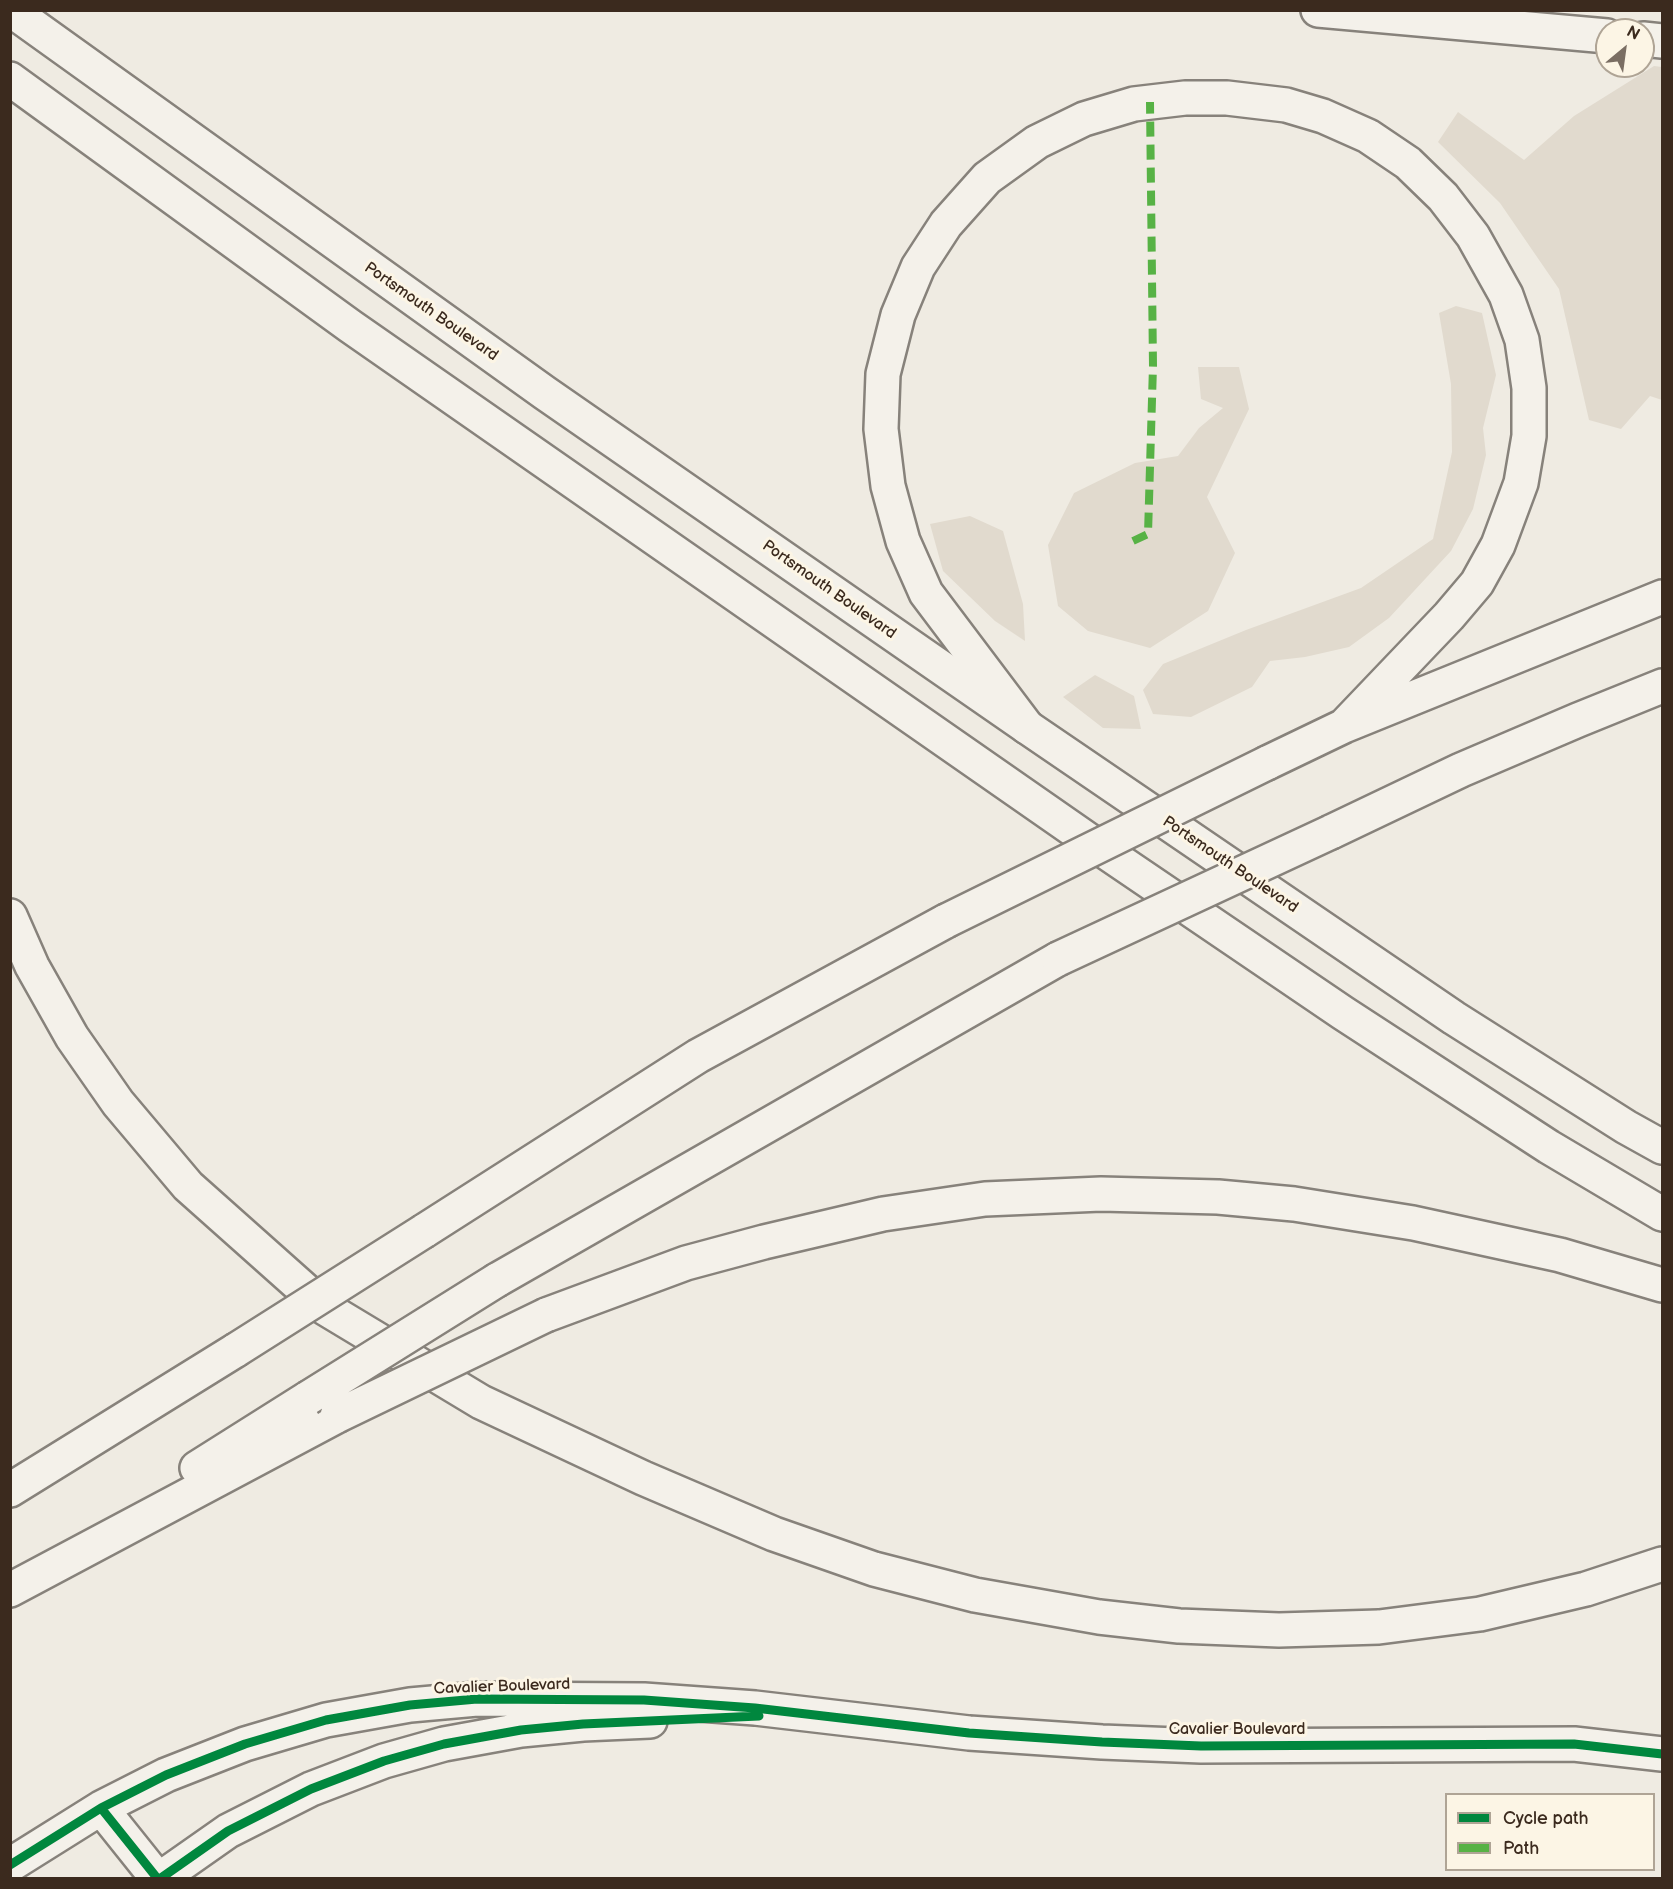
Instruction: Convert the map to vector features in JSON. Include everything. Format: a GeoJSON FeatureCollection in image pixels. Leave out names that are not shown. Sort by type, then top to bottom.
{"type":"FeatureCollection","features":[{"type":"Feature","properties":{"kind":"main road","name":"Portsmouth Boulevard"},"geometry":{"type":"LineString","coordinates":[[11,10],[545,393],[1027,727],[1454,1018],[1626,1127],[1662,1147]]}},
{"type":"Feature","properties":{"kind":"main road"},"geometry":{"type":"LineString","coordinates":[[1318,10],[1595,35]]}},
{"type":"Feature","properties":{"kind":"main road"},"geometry":{"type":"LineString","coordinates":[[10,79],[350,326],[1094,844],[1343,1013],[1549,1146],[1662,1215]]}},
{"type":"Feature","properties":{"kind":"main road"},"geometry":{"type":"LineString","coordinates":[[1027,727],[926,594],[903,541],[888,486],[881,429],[884,374],[898,315],[918,267],[946,224],[987,178],[1037,142],[1084,119],[1134,104],[1185,98],[1227,98],[1286,105],[1323,116],[1368,136],[1408,163],[1443,197],[1473,236],[1506,295],[1522,340],[1529,387],[1529,436],[1521,483],[1498,545],[1477,583],[1456,608],[1344,726]]}},
{"type":"Feature","properties":{"kind":"main road"},"geometry":{"type":"LineString","coordinates":[[10,1490],[236,1350],[698,1056],[946,921],[1344,726],[1662,597]]}},
{"type":"Feature","properties":{"kind":"main road"},"geometry":{"type":"LineString","coordinates":[[10,1588],[497,1280],[1058,959],[1461,770],[1662,686]]}},
{"type":"Feature","properties":{"kind":"main road"},"geometry":{"type":"LineString","coordinates":[[10,916],[32,966],[72,1037],[118,1103],[188,1186],[325,1308],[481,1402],[643,1479],[774,1534],[874,1569],[975,1595],[1121,1620],[1179,1626],[1279,1630],[1379,1627],[1480,1614],[1586,1588],[1662,1564]]}},
{"type":"Feature","properties":{"kind":"main road"},"geometry":{"type":"LineString","coordinates":[[10,1588],[337,1416],[546,1315],[686,1263],[883,1214],[985,1199],[1101,1194],[1239,1199],[1294,1204],[1402,1221],[1560,1255],[1662,1285]]}},
{"type":"Feature","properties":{"kind":"main road","name":"Cavalier Boulevard"},"geometry":{"type":"LineString","coordinates":[[10,1865],[101,1808],[166,1774],[245,1744],[326,1720],[410,1706],[477,1699],[644,1700],[754,1708],[969,1733],[1102,1742],[1201,1746],[1574,1744],[1662,1754]]}},
{"type":"Feature","properties":{"kind":"main road","name":"Cavalier Boulevard"},"geometry":{"type":"LineString","coordinates":[[159,1878],[228,1832],[311,1789],[384,1761],[444,1744],[521,1730],[583,1724],[812,1714]]}},
{"type":"Feature","properties":{"kind":"main road"},"geometry":{"type":"LineString","coordinates":[[101,1808],[159,1878]]}},
{"type":"Feature","properties":{"kind":"shaded area"},"geometry":{"type":"Polygon","coordinates":[[[1655,66],[1662,67],[1662,400],[1650,396],[1621,429],[1589,420],[1559,289],[1500,203],[1438,142],[1458,112],[1524,160],[1574,116],[1635,78],[1655,78],[1655,66]]]}},
{"type":"Feature","properties":{"kind":"shaded area"},"geometry":{"type":"Polygon","coordinates":[[[1456,306],[1482,313],[1496,375],[1483,428],[1486,455],[1473,509],[1451,551],[1389,618],[1349,647],[1305,657],[1270,661],[1252,687],[1191,717],[1153,714],[1143,690],[1163,664],[1246,630],[1361,588],[1433,539],[1452,452],[1451,384],[1439,313],[1456,306]]]}},
{"type":"Feature","properties":{"kind":"shaded area"},"geometry":{"type":"Polygon","coordinates":[[[1198,367],[1239,367],[1249,409],[1207,497],[1235,553],[1208,611],[1150,648],[1088,631],[1058,606],[1048,545],[1074,493],[1135,463],[1178,456],[1199,428],[1223,408],[1201,399],[1198,367]]]}},
{"type":"Feature","properties":{"kind":"shaded area"},"geometry":{"type":"Polygon","coordinates":[[[970,516],[1003,531],[1023,604],[1025,641],[995,621],[943,571],[930,524],[970,516]]]}},
{"type":"Feature","properties":{"kind":"shaded area"},"geometry":{"type":"Polygon","coordinates":[[[1095,675],[1134,696],[1141,729],[1103,728],[1063,697],[1095,675]]]}},
{"type":"Feature","properties":{"kind":"marked path"},"geometry":{"type":"LineString","coordinates":[[1133,541],[1148,534],[1153,366],[1150,102]]}},
{"type":"Feature","properties":{"kind":"cycle path"},"geometry":{"type":"LineString","coordinates":[[10,1865],[101,1808],[166,1775],[245,1744],[326,1720],[410,1705],[477,1699],[644,1700],[755,1708],[969,1733],[1102,1742],[1201,1746],[1574,1744],[1662,1754]]}},
{"type":"Feature","properties":{"kind":"cycle path"},"geometry":{"type":"LineString","coordinates":[[161,1878],[228,1831],[311,1789],[384,1761],[444,1744],[521,1730],[583,1724],[759,1716]]}},
{"type":"Feature","properties":{"kind":"cycle path"},"geometry":{"type":"LineString","coordinates":[[101,1808],[157,1878]]}}]}
